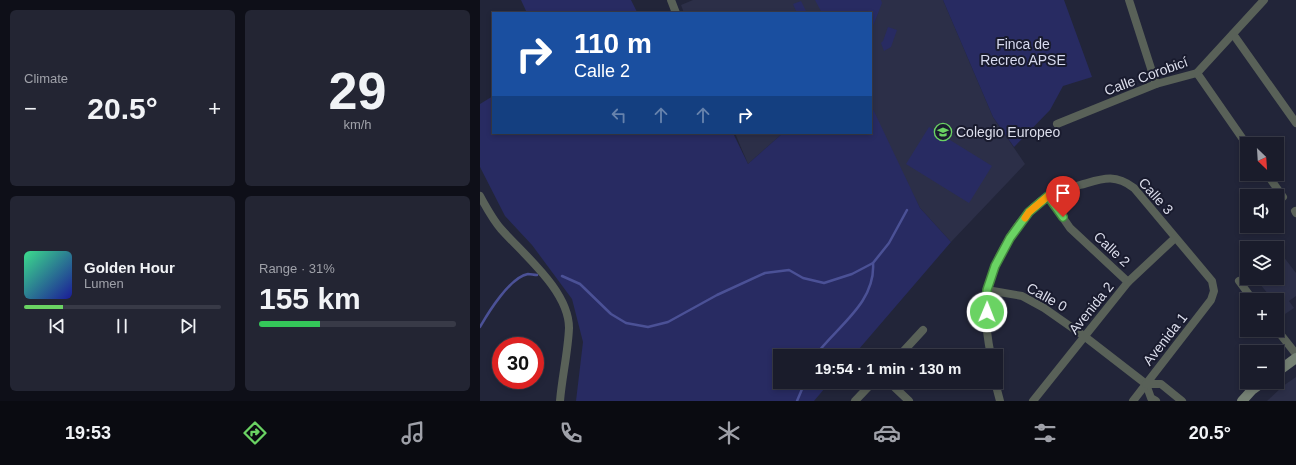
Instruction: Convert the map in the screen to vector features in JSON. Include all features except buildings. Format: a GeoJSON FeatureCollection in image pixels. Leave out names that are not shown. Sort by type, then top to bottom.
{"type":"FeatureCollection","features":[{"type":"Feature","properties":{"kind":"main road"},"geometry":{"type":"LineString","coordinates":[[1284,367],[1296,358]]}},
{"type":"Feature","properties":{"kind":"main road"},"geometry":{"type":"LineString","coordinates":[[1242,401],[1253,389]]}},
{"type":"Feature","properties":{"kind":"street"},"geometry":{"type":"LineString","coordinates":[[671,0],[676,12]]}},
{"type":"Feature","properties":{"kind":"street"},"geometry":{"type":"LineString","coordinates":[[1130,0],[1156,84]]}},
{"type":"Feature","properties":{"kind":"street","name":"Calle Corobicí"},"geometry":{"type":"LineString","coordinates":[[1057,124],[1156,84],[1197,73],[1264,0]]}},
{"type":"Feature","properties":{"kind":"street"},"geometry":{"type":"LineString","coordinates":[[1234,34],[1296,123]]}},
{"type":"Feature","properties":{"kind":"street"},"geometry":{"type":"LineString","coordinates":[[1197,73],[1241,137]]}},
{"type":"Feature","properties":{"kind":"street","name":"Calle 3"},"geometry":{"type":"LineString","coordinates":[[1048,196],[1101,179],[1115,178],[1125,181],[1134,188],[1212,281],[1214,291]]}},
{"type":"Feature","properties":{"kind":"street"},"geometry":{"type":"LineString","coordinates":[[480,196],[500,228],[520,248],[556,291],[566,312],[569,327],[560,401]]}},
{"type":"Feature","properties":{"kind":"street"},"geometry":{"type":"LineString","coordinates":[[990,349],[987,324],[987,290],[995,266],[1010,238],[1029,212],[1048,196]]}},
{"type":"Feature","properties":{"kind":"street","name":"Calle 2"},"geometry":{"type":"LineString","coordinates":[[1048,196],[1070,228],[1128,282]]}},
{"type":"Feature","properties":{"kind":"street","name":"Avenida 2"},"geometry":{"type":"LineString","coordinates":[[1033,401],[1128,282],[1175,238]]}},
{"type":"Feature","properties":{"kind":"street"},"geometry":{"type":"LineString","coordinates":[[1239,281],[1248,293]]}},
{"type":"Feature","properties":{"kind":"street","name":"Calle 0"},"geometry":{"type":"LineString","coordinates":[[987,290],[1022,296],[1044,308],[1084,336],[1146,384],[1152,398],[1156,401]]}},
{"type":"Feature","properties":{"kind":"street","name":"Avenida 1"},"geometry":{"type":"LineString","coordinates":[[1133,401],[1211,300],[1214,291]]}},
{"type":"Feature","properties":{"kind":"street"},"geometry":{"type":"LineString","coordinates":[[905,349],[923,330]]}},
{"type":"Feature","properties":{"kind":"street"},"geometry":{"type":"LineString","coordinates":[[1283,337],[1296,354]]}},
{"type":"Feature","properties":{"kind":"street","name":"Calle 0"},"geometry":{"type":"LineString","coordinates":[[1146,384],[1161,384],[1182,401]]}},
{"type":"Feature","properties":{"kind":"street"},"geometry":{"type":"LineString","coordinates":[[855,401],[866,389]]}},
{"type":"Feature","properties":{"kind":"street"},"geometry":{"type":"LineString","coordinates":[[897,389],[909,401]]}},
{"type":"Feature","properties":{"kind":"street"},"geometry":{"type":"LineString","coordinates":[[997,389],[1000,401]]}},
{"type":"Feature","properties":{"kind":"shaded area","name":"Colegio Europeo"},"geometry":{"type":"Polygon","coordinates":[[[693,0],[943,0],[993,117],[1025,164],[951,242],[920,208],[872,109],[872,12],[684,12],[681,5],[693,0]]]}},
{"type":"Feature","properties":{"kind":"shaded area"},"geometry":{"type":"Polygon","coordinates":[[[735,134],[782,134],[748,164],[735,134]]]}},
{"type":"Feature","properties":{"kind":"shaded area"},"geometry":{"type":"Polygon","coordinates":[[[1284,257],[1296,273],[1296,296],[1289,301],[1294,308],[1285,314],[1284,293],[1267,293],[1261,285],[1284,285],[1284,257]]]}},
{"type":"Feature","properties":{"kind":"shaded area"},"geometry":{"type":"Polygon","coordinates":[[[1296,377],[1296,401],[1267,401],[1280,389],[1284,389],[1284,385],[1296,377]]]}},
{"type":"Feature","properties":{"kind":"green space"},"geometry":{"type":"Polygon","coordinates":[[[521,0],[631,0],[637,12],[527,12],[521,0]]]}},
{"type":"Feature","properties":{"kind":"green space"},"geometry":{"type":"Polygon","coordinates":[[[815,0],[881,0],[882,3],[872,28],[872,12],[821,12],[815,0]]]}},
{"type":"Feature","properties":{"kind":"green space","name":"Finca de Recreo APSE"},"geometry":{"type":"Polygon","coordinates":[[[943,0],[1064,0],[1092,77],[1063,86],[1050,110],[1014,147],[993,117],[943,0]]]}},
{"type":"Feature","properties":{"kind":"green space"},"geometry":{"type":"Polygon","coordinates":[[[801,1],[806,12],[797,12],[793,4],[801,1]]]}},
{"type":"Feature","properties":{"kind":"green space"},"geometry":{"type":"Polygon","coordinates":[[[888,27],[897,30],[891,47],[884,51],[881,43],[888,27]]]}},
{"type":"Feature","properties":{"kind":"green space"},"geometry":{"type":"Polygon","coordinates":[[[492,97],[492,134],[733,134],[748,164],[782,134],[872,134],[872,107],[920,208],[951,242],[859,349],[773,349],[773,389],[824,389],[814,401],[576,401],[583,342],[572,299],[532,245],[505,216],[480,167],[480,104],[492,97]]]}},
{"type":"Feature","properties":{"kind":"green space"},"geometry":{"type":"Polygon","coordinates":[[[929,127],[992,166],[969,203],[906,164],[929,127]]]}},
{"type":"Feature","properties":{"kind":"waterway"},"geometry":{"type":"LineString","coordinates":[[821,349],[862,302],[872,277],[873,263],[889,243],[907,210]]}},
{"type":"Feature","properties":{"kind":"waterway"},"geometry":{"type":"LineString","coordinates":[[562,276],[580,284],[611,314],[626,323],[648,327],[668,322],[717,295],[765,273],[789,270],[803,278],[824,283],[852,274],[873,263]]}},
{"type":"Feature","properties":{"kind":"waterway"},"geometry":{"type":"LineString","coordinates":[[480,327],[488,313],[507,288],[521,277],[528,274],[537,275]]}},
{"type":"Feature","properties":{"kind":"waterway"},"geometry":{"type":"LineString","coordinates":[[797,401],[802,389]]}},
{"type":"Feature","properties":{"kind":"slow traffic"},"geometry":{"type":"LineString","coordinates":[[1025,218],[1029,212],[1048,196]]}},
{"type":"Feature","properties":{"kind":"place","name":"Colegio Europeo"},"geometry":{"type":"Point","coordinates":[943,132]}},
{"type":"Feature","properties":{"kind":"route"},"geometry":{"type":"LineString","coordinates":[[987,312],[987,290],[995,266],[1010,238],[1029,212],[1048,196],[1063,217]]}}]}
